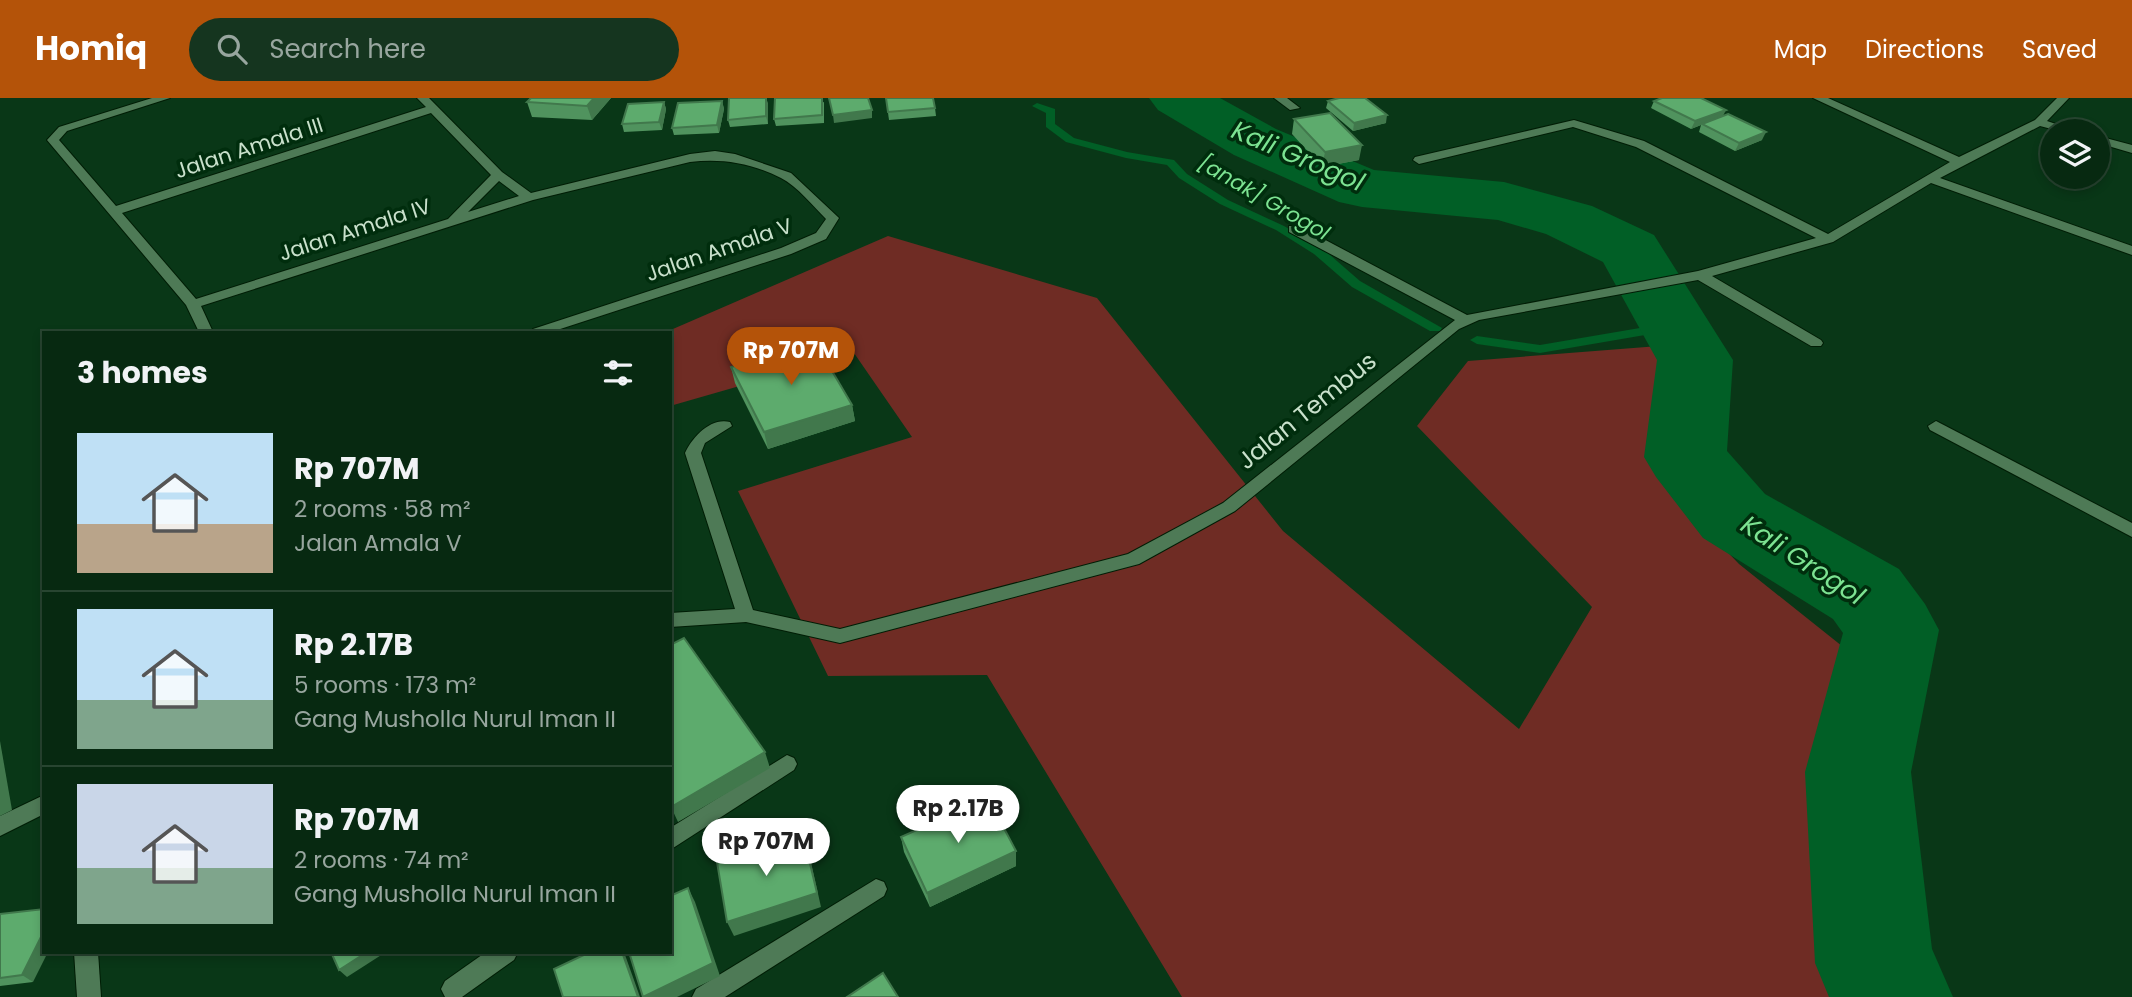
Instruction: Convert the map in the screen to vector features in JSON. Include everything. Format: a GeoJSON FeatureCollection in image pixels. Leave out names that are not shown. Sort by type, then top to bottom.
{"type":"FeatureCollection","features":[{"type":"Feature","properties":{"kind":"street"},"geometry":{"type":"LineString","coordinates":[[164,98],[63,130],[53,140],[193,304],[206,331]]}},
{"type":"Feature","properties":{"kind":"street"},"geometry":{"type":"LineString","coordinates":[[423,98],[498,175],[529,197]]}},
{"type":"Feature","properties":{"kind":"street"},"geometry":{"type":"LineString","coordinates":[[1280,98],[1294,108]]}},
{"type":"Feature","properties":{"kind":"street"},"geometry":{"type":"LineString","coordinates":[[1819,98],[1959,162]]}},
{"type":"Feature","properties":{"kind":"street","name":"Jalan Tembus"},"geometry":{"type":"LineString","coordinates":[[672,621],[746,615],[841,636],[1133,559],[1229,506],[1454,326],[1466,320],[1700,275],[1828,239],[1959,162],[2039,122],[2063,98]]}},
{"type":"Feature","properties":{"kind":"street","name":"Jalan Amala III"},"geometry":{"type":"LineString","coordinates":[[115,211],[435,108]]}},
{"type":"Feature","properties":{"kind":"street"},"geometry":{"type":"LineString","coordinates":[[1882,119],[1938,145],[1940,153]]}},
{"type":"Feature","properties":{"kind":"street"},"geometry":{"type":"LineString","coordinates":[[1419,160],[1574,124],[1640,144],[1828,239]]}},
{"type":"Feature","properties":{"kind":"street"},"geometry":{"type":"LineString","coordinates":[[2110,143],[2132,149]]}},
{"type":"Feature","properties":{"kind":"street","name":"Jalan Amala V"},"geometry":{"type":"LineString","coordinates":[[529,197],[690,158],[715,155],[735,158],[787,176],[833,218],[821,236],[786,251],[541,331]]}},
{"type":"Feature","properties":{"kind":"street"},"geometry":{"type":"LineString","coordinates":[[451,222],[498,175]]}},
{"type":"Feature","properties":{"kind":"street"},"geometry":{"type":"LineString","coordinates":[[1931,179],[2132,251]]}},
{"type":"Feature","properties":{"kind":"street","name":"Jalan Amala IV"},"geometry":{"type":"LineString","coordinates":[[193,304],[529,197]]}},
{"type":"Feature","properties":{"kind":"street"},"geometry":{"type":"LineString","coordinates":[[1294,229],[1466,320]]}},
{"type":"Feature","properties":{"kind":"street"},"geometry":{"type":"LineString","coordinates":[[1700,275],[1816,343]]}},
{"type":"Feature","properties":{"kind":"street"},"geometry":{"type":"LineString","coordinates":[[724,426],[699,440],[693,453],[746,615]]}},
{"type":"Feature","properties":{"kind":"street"},"geometry":{"type":"LineString","coordinates":[[1936,426],[2132,531]]}},
{"type":"Feature","properties":{"kind":"street"},"geometry":{"type":"LineString","coordinates":[[672,839],[787,764]]}},
{"type":"Feature","properties":{"kind":"street"},"geometry":{"type":"LineString","coordinates":[[0,826],[42,805]]}},
{"type":"Feature","properties":{"kind":"street"},"geometry":{"type":"LineString","coordinates":[[704,997],[876,889]]}},
{"type":"Feature","properties":{"kind":"street"},"geometry":{"type":"LineString","coordinates":[[86,954],[89,997]]}},
{"type":"Feature","properties":{"kind":"street"},"geometry":{"type":"LineString","coordinates":[[453,989],[503,954]]}},
{"type":"Feature","properties":{"kind":"shaded area"},"geometry":{"type":"Polygon","coordinates":[[[888,236],[1097,298],[1283,531],[1519,729],[1592,607],[1417,426],[1468,361],[1659,346],[1669,491],[1739,564],[1862,662],[1864,997],[1182,997],[987,675],[828,676],[738,491],[912,437],[854,353],[672,405],[672,331],[668,331],[888,236]]]}},
{"type":"Feature","properties":{"kind":"building"},"geometry":{"type":"Polygon","coordinates":[[[531,98],[594,98],[587,106],[527,102],[531,98]]]}},
{"type":"Feature","properties":{"kind":"building"},"geometry":{"type":"Polygon","coordinates":[[[729,98],[766,98],[766,116],[728,120],[729,98]]]}},
{"type":"Feature","properties":{"kind":"building"},"geometry":{"type":"Polygon","coordinates":[[[775,98],[822,98],[822,115],[774,119],[775,98]]]}},
{"type":"Feature","properties":{"kind":"building"},"geometry":{"type":"Polygon","coordinates":[[[829,98],[868,98],[872,110],[833,115],[829,98]]]}},
{"type":"Feature","properties":{"kind":"building"},"geometry":{"type":"Polygon","coordinates":[[[886,98],[933,98],[935,108],[888,112],[886,98]]]}},
{"type":"Feature","properties":{"kind":"building"},"geometry":{"type":"Polygon","coordinates":[[[1339,98],[1365,98],[1387,115],[1354,123],[1328,101],[1339,98]]]}},
{"type":"Feature","properties":{"kind":"building"},"geometry":{"type":"Polygon","coordinates":[[[1662,98],[1701,98],[1726,110],[1695,121],[1654,101],[1662,98]]]}},
{"type":"Feature","properties":{"kind":"building"},"geometry":{"type":"Polygon","coordinates":[[[722,101],[717,125],[672,128],[678,103],[722,101]]]}},
{"type":"Feature","properties":{"kind":"building"},"geometry":{"type":"Polygon","coordinates":[[[664,102],[659,122],[622,124],[628,104],[664,102]]]}},
{"type":"Feature","properties":{"kind":"building"},"geometry":{"type":"Polygon","coordinates":[[[1330,113],[1362,145],[1325,152],[1294,119],[1330,113]]]}},
{"type":"Feature","properties":{"kind":"building"},"geometry":{"type":"Polygon","coordinates":[[[1728,114],[1766,132],[1739,143],[1702,124],[1728,114]]]}},
{"type":"Feature","properties":{"kind":"building"},"geometry":{"type":"Polygon","coordinates":[[[815,342],[852,405],[764,432],[731,367],[815,342]]]}},
{"type":"Feature","properties":{"kind":"building"},"geometry":{"type":"Polygon","coordinates":[[[684,638],[765,752],[672,806],[672,644],[684,638]]]}},
{"type":"Feature","properties":{"kind":"building"},"geometry":{"type":"Polygon","coordinates":[[[988,798],[1016,851],[927,893],[901,837],[988,798]]]}},
{"type":"Feature","properties":{"kind":"building"},"geometry":{"type":"Polygon","coordinates":[[[803,834],[817,893],[727,922],[717,862],[803,834]]]}},
{"type":"Feature","properties":{"kind":"building"},"geometry":{"type":"Polygon","coordinates":[[[688,888],[713,963],[643,997],[630,954],[672,954],[672,895],[688,888]]]}},
{"type":"Feature","properties":{"kind":"building"},"geometry":{"type":"Polygon","coordinates":[[[42,909],[42,935],[22,975],[0,978],[0,914],[42,909]]]}},
{"type":"Feature","properties":{"kind":"building"},"geometry":{"type":"Polygon","coordinates":[[[332,954],[364,954],[339,970],[332,954]]]}},
{"type":"Feature","properties":{"kind":"building"},"geometry":{"type":"Polygon","coordinates":[[[586,954],[623,954],[638,997],[563,997],[554,969],[586,954]]]}},
{"type":"Feature","properties":{"kind":"building"},"geometry":{"type":"Polygon","coordinates":[[[883,973],[898,997],[847,997],[883,973]]]}},
{"type":"Feature","properties":{"kind":"waterway","name":"Kali Grogol"},"geometry":{"type":"LineString","coordinates":[[1178,98],[1255,142],[1362,188],[1504,201],[1569,220],[1630,249],[1695,360],[1685,457],[1734,516],[1866,594],[1891,630],[1858,772],[1874,963],[1892,997]]}},
{"type":"Feature","properties":{"kind":"waterway","name":"[anak] Grogol"},"geometry":{"type":"LineString","coordinates":[[1037,106],[1051,111],[1050,125],[1070,140],[1126,155],[1170,162],[1183,176],[1224,202],[1280,228],[1318,251],[1356,284],[1435,328]]}},
{"type":"Feature","properties":{"kind":"waterway","name":"[anak] Grogol"},"geometry":{"type":"LineString","coordinates":[[1477,340],[1540,349],[1675,326]]}}]}
